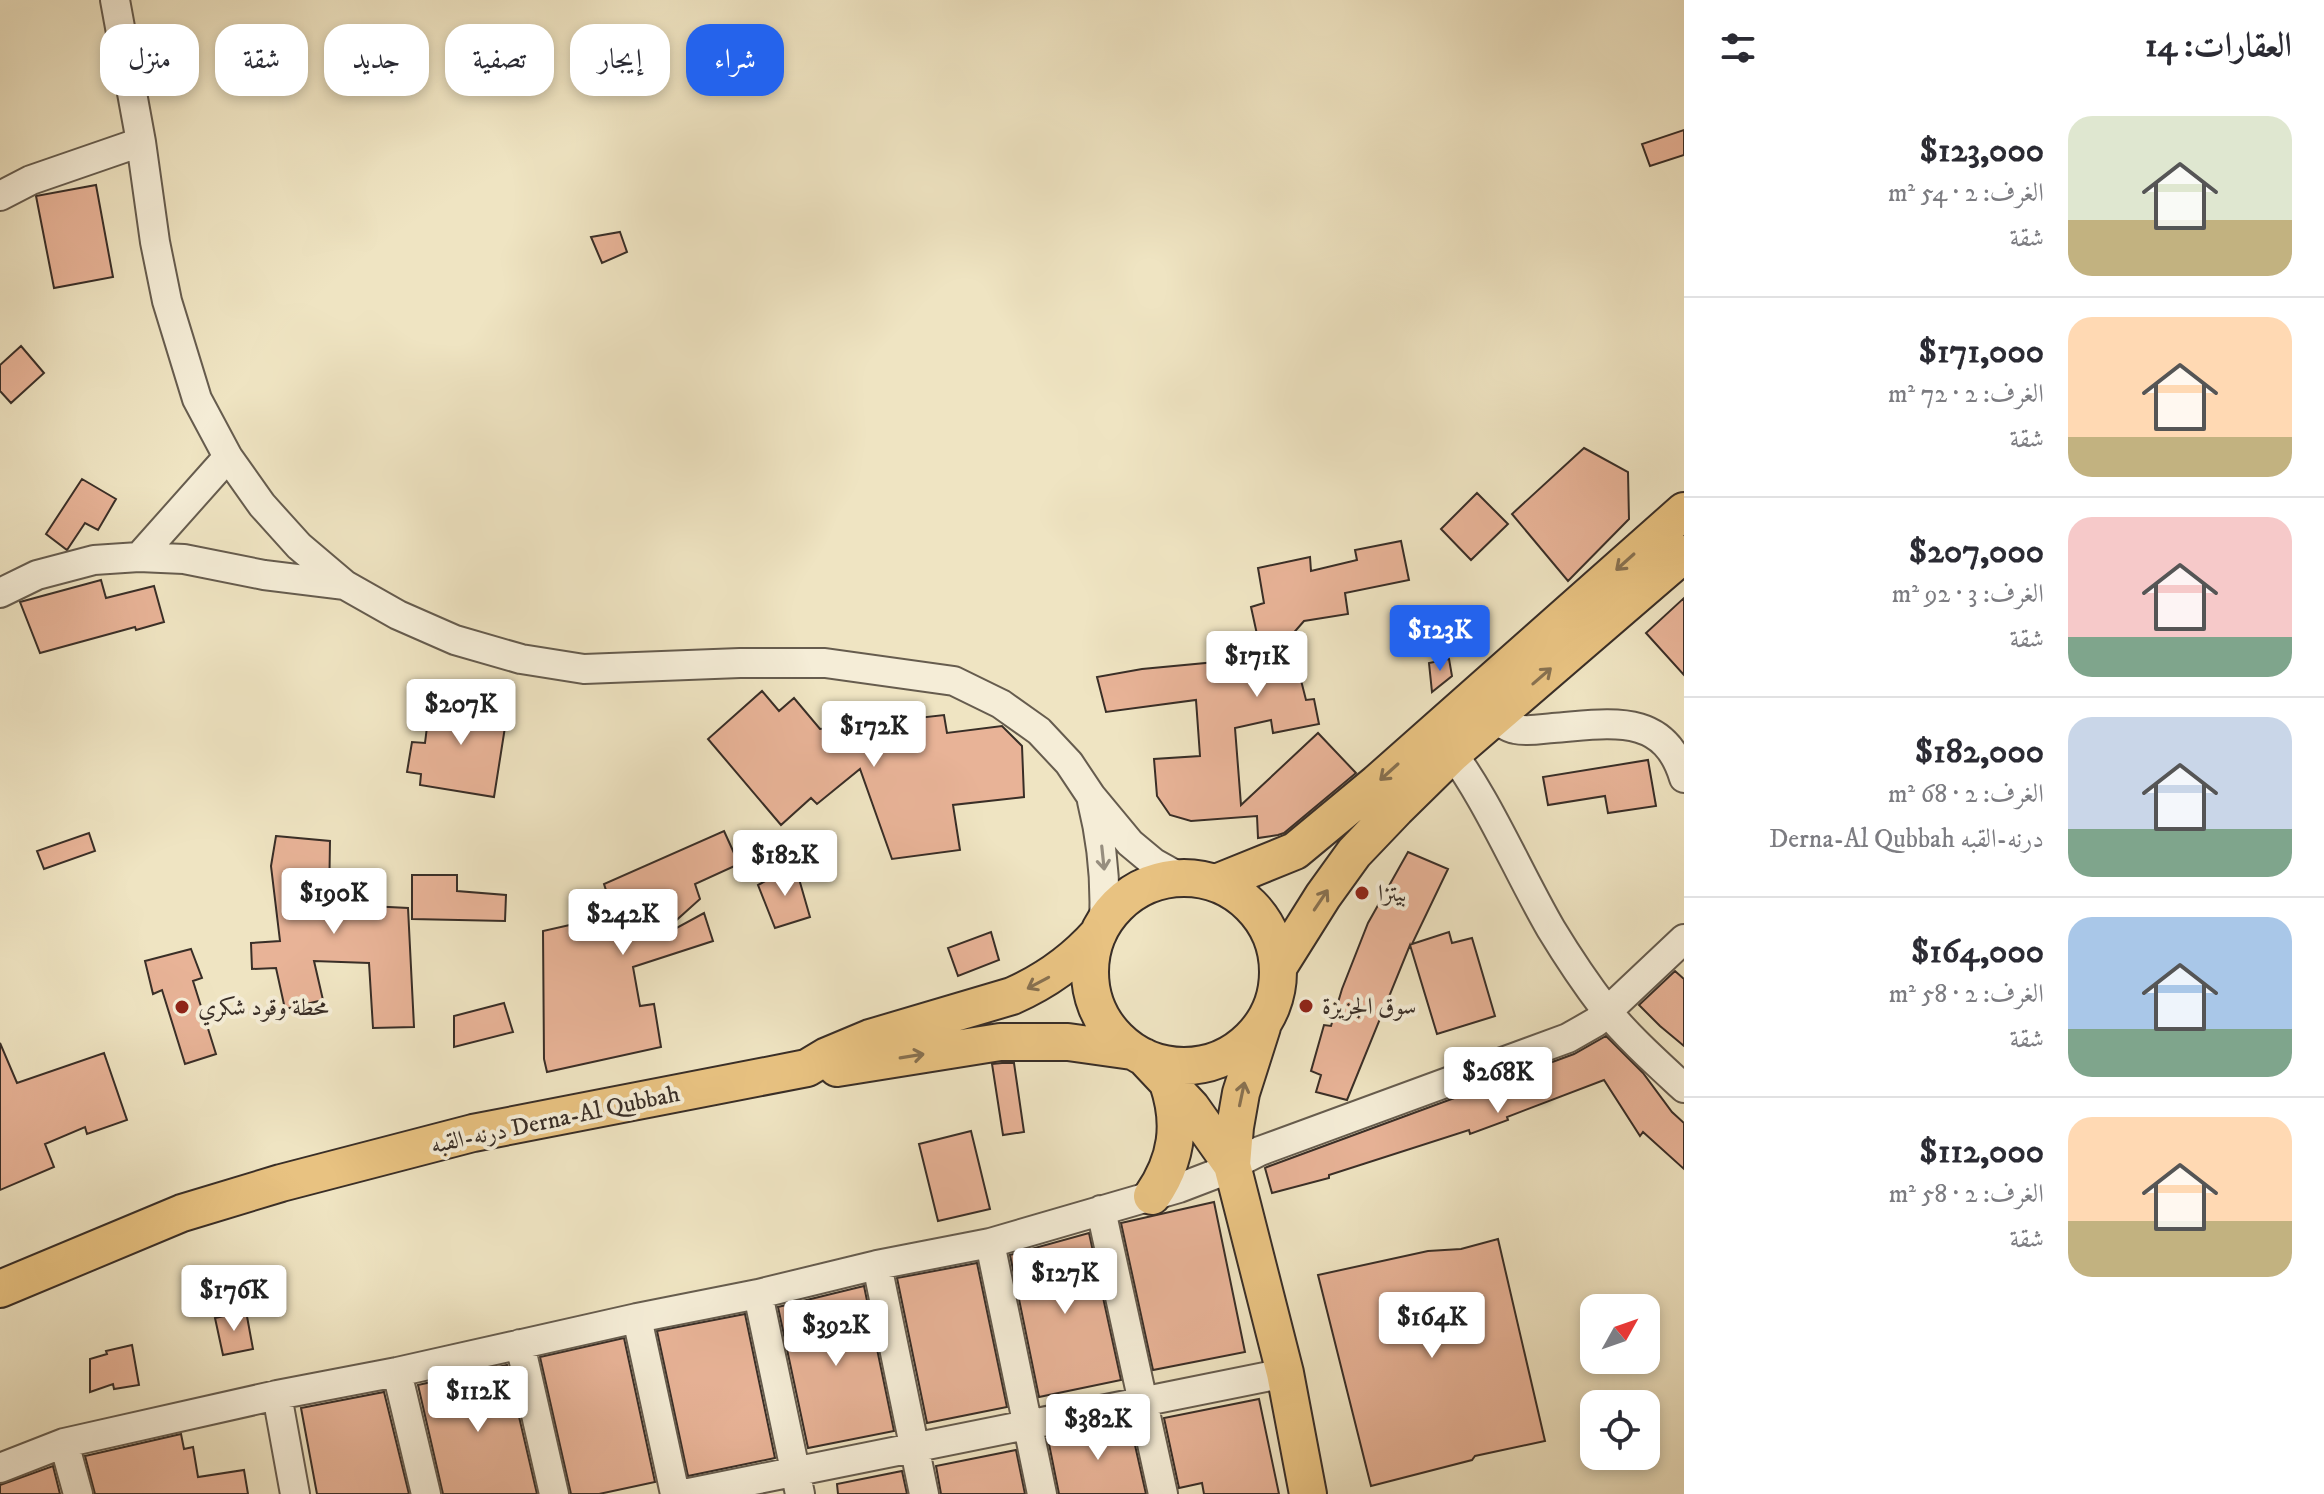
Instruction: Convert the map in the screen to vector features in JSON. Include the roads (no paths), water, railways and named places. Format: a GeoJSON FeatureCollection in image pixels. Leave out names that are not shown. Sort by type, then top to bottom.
{"type":"FeatureCollection","features":[{"type":"Feature","properties":{"kind":"main road"},"geometry":{"type":"LineString","coordinates":[[1279,966],[1354,853],[1444,742],[1684,511]]}},
{"type":"Feature","properties":{"kind":"main road"},"geometry":{"type":"LineString","coordinates":[[1216,883],[1295,851],[1444,742],[1493,718],[1684,554]]}},
{"type":"Feature","properties":{"kind":"main road"},"geometry":{"type":"LineString","coordinates":[[1232,1165],[1241,1093],[1262,1026],[1273,1004],[1279,966],[1269,932],[1256,911],[1238,895],[1216,883],[1199,879],[1158,881],[1137,890],[1118,904],[1101,928],[1091,955],[1090,977],[1094,999],[1116,1037],[1148,1063],[1212,1134],[1232,1165],[1285,1373],[1308,1494]]}},
{"type":"Feature","properties":{"kind":"main road","name":"درنه-القبه Derna-Al Qubbah"},"geometry":{"type":"LineString","coordinates":[[0,1289],[182,1213],[281,1183],[473,1133],[807,1068],[848,1046],[1012,996],[1032,987],[1068,964],[1101,928]]}},
{"type":"Feature","properties":{"kind":"main road"},"geometry":{"type":"LineString","coordinates":[[807,1068],[853,1066],[1000,1042],[1068,1042],[1148,1063],[1187,1066],[1209,1063],[1229,1055],[1247,1043],[1262,1026]]}},
{"type":"Feature","properties":{"kind":"main road"},"geometry":{"type":"LineString","coordinates":[[1148,1063],[1176,1113],[1175,1146],[1170,1164],[1152,1196]]}},
{"type":"Feature","properties":{"kind":"street"},"geometry":{"type":"LineString","coordinates":[[115,0],[141,142],[155,242],[179,346],[197,399],[228,457],[262,505],[299,546],[345,585],[398,615],[455,640],[521,659],[584,669],[825,663],[954,681],[1001,704],[1039,731],[1069,763],[1091,796],[1130,843],[1154,863],[1181,878]]}},
{"type":"Feature","properties":{"kind":"street"},"geometry":{"type":"LineString","coordinates":[[0,196],[31,180],[141,142]]}},
{"type":"Feature","properties":{"kind":"street"},"geometry":{"type":"LineString","coordinates":[[139,557],[228,457]]}},
{"type":"Feature","properties":{"kind":"street"},"geometry":{"type":"LineString","coordinates":[[0,593],[51,571],[94,560],[139,557],[184,559],[264,575],[345,585]]}},
{"type":"Feature","properties":{"kind":"street"},"geometry":{"type":"LineString","coordinates":[[1493,718],[1512,729],[1534,731],[1622,725],[1643,728],[1662,738],[1678,757],[1684,778]]}},
{"type":"Feature","properties":{"kind":"street"},"geometry":{"type":"LineString","coordinates":[[1444,742],[1497,827],[1550,927],[1580,975],[1639,1046],[1684,1088]]}},
{"type":"Feature","properties":{"kind":"street"},"geometry":{"type":"LineString","coordinates":[[1091,796],[1103,858],[1105,890],[1101,928]]}},
{"type":"Feature","properties":{"kind":"street"},"geometry":{"type":"LineString","coordinates":[[0,1468],[64,1443],[990,1243],[1196,1183],[1260,1151],[1583,1031],[1608,1012],[1684,939]]}},
{"type":"Feature","properties":{"kind":"street"},"geometry":{"type":"LineString","coordinates":[[1101,1210],[1163,1494]]}},
{"type":"Feature","properties":{"kind":"street"},"geometry":{"type":"LineString","coordinates":[[990,1243],[1042,1494]]}},
{"type":"Feature","properties":{"kind":"street"},"geometry":{"type":"LineString","coordinates":[[877,1265],[924,1494]]}},
{"type":"Feature","properties":{"kind":"street"},"geometry":{"type":"LineString","coordinates":[[758,1294],[798,1483]]}},
{"type":"Feature","properties":{"kind":"street"},"geometry":{"type":"LineString","coordinates":[[637,1318],[686,1494],[798,1483],[915,1447],[1285,1373]]}},
{"type":"Feature","properties":{"kind":"street"},"geometry":{"type":"LineString","coordinates":[[520,1344],[554,1494]]}},
{"type":"Feature","properties":{"kind":"street"},"geometry":{"type":"LineString","coordinates":[[397,1372],[426,1494]]}},
{"type":"Feature","properties":{"kind":"street"},"geometry":{"type":"LineString","coordinates":[[277,1395],[295,1494]]}},
{"type":"Feature","properties":{"kind":"street"},"geometry":{"type":"LineString","coordinates":[[64,1443],[78,1494]]}},
{"type":"Feature","properties":{"kind":"place","name":"بيتزا"},"geometry":{"type":"Point","coordinates":[1362,893]}},
{"type":"Feature","properties":{"kind":"place","name":"سوق الجزيزة"},"geometry":{"type":"Point","coordinates":[1306,1006]}},
{"type":"Feature","properties":{"kind":"place","name":"محطة وقود شكري"},"geometry":{"type":"Point","coordinates":[182,1007]}}]}
